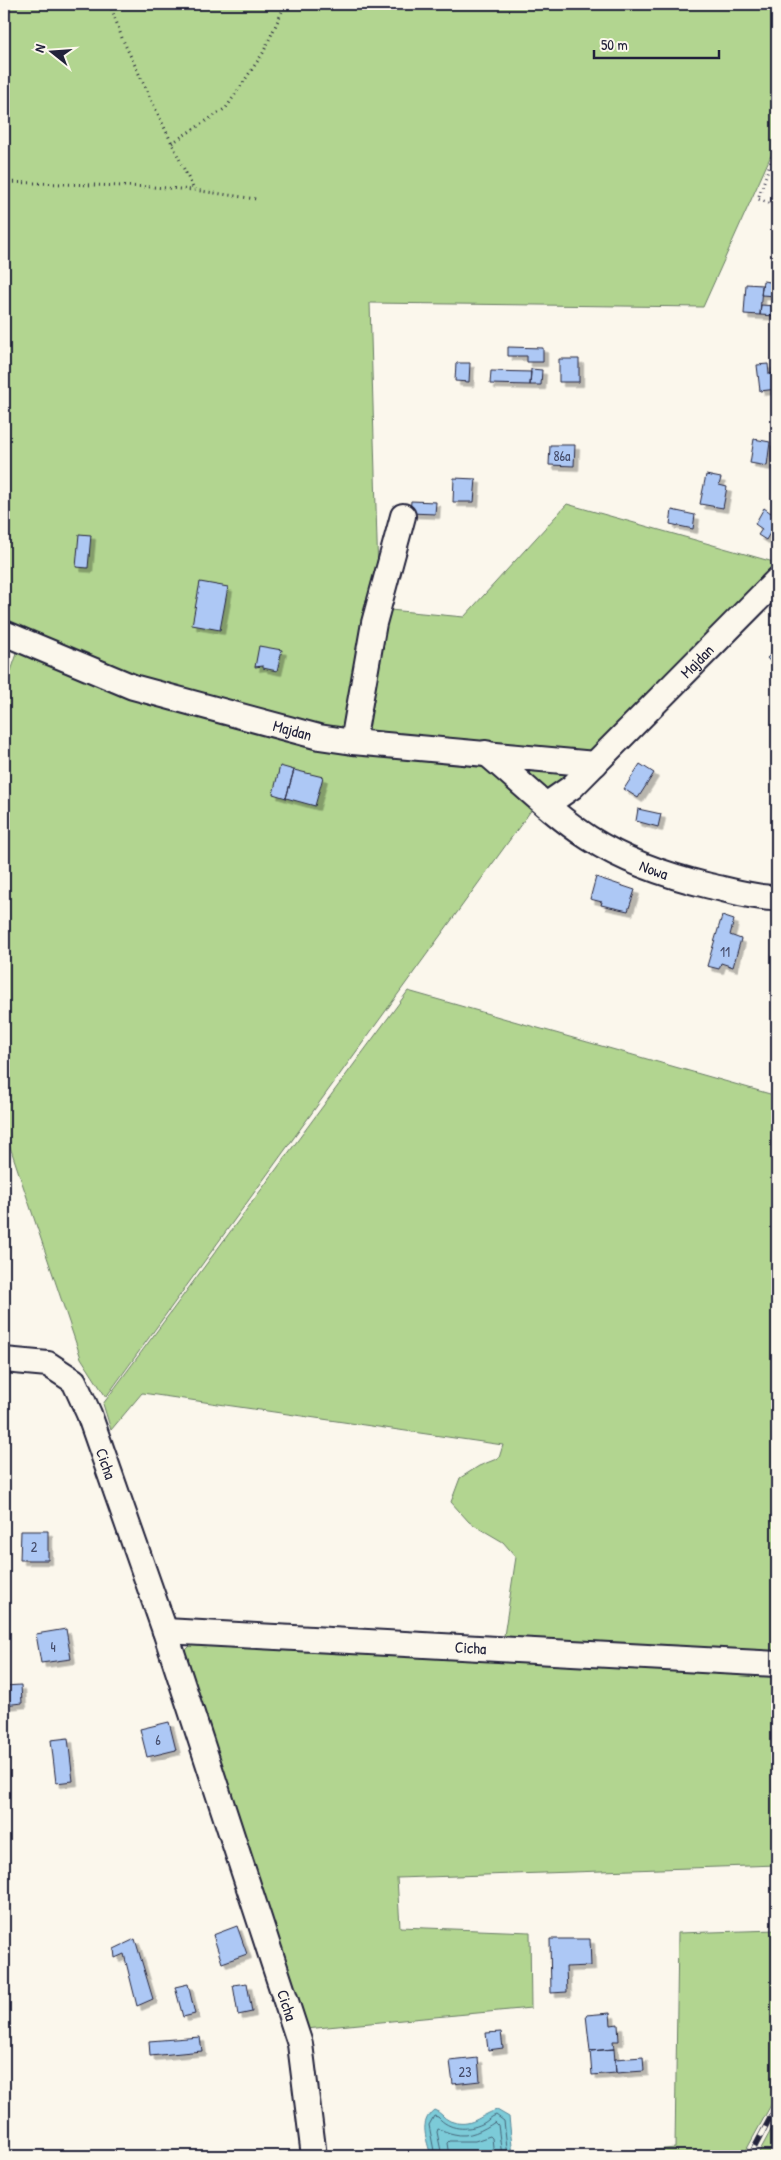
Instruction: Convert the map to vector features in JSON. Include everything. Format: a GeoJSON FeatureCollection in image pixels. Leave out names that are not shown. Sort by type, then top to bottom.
{"type":"FeatureCollection","features":[{"type":"Feature","properties":{"kind":"street"},"geometry":{"type":"LineString","coordinates":[[353,742],[374,623],[404,516]]}},
{"type":"Feature","properties":{"kind":"street","name":"Majdan"},"geometry":{"type":"LineString","coordinates":[[546,805],[572,787],[777,580]]}},
{"type":"Feature","properties":{"kind":"street","name":"Majdan"},"geometry":{"type":"LineString","coordinates":[[4,633],[133,687],[319,737],[353,742],[595,764]]}},
{"type":"Feature","properties":{"kind":"street","name":"Nowa"},"geometry":{"type":"LineString","coordinates":[[486,753],[546,805],[590,839],[623,857],[652,869],[727,890],[777,898]]}},
{"type":"Feature","properties":{"kind":"street","name":"Cicha"},"geometry":{"type":"LineString","coordinates":[[4,1360],[48,1364],[74,1381],[90,1414],[165,1631],[300,2044],[314,2156]]}},
{"type":"Feature","properties":{"kind":"street","name":"Cicha"},"geometry":{"type":"LineString","coordinates":[[165,1631],[777,1664]]}},
{"type":"Feature","properties":{"kind":"path"},"geometry":{"type":"LineString","coordinates":[[110,4],[122,38],[194,190]]}},
{"type":"Feature","properties":{"kind":"path"},"geometry":{"type":"LineString","coordinates":[[172,144],[226,108],[263,53],[284,4]]}},
{"type":"Feature","properties":{"kind":"path"},"geometry":{"type":"LineString","coordinates":[[777,143],[758,199],[777,206]]}},
{"type":"Feature","properties":{"kind":"path"},"geometry":{"type":"LineString","coordinates":[[4,182],[153,187],[194,190],[256,199]]}},
{"type":"Feature","properties":{"kind":"green space"},"geometry":{"type":"Polygon","coordinates":[[[4,4],[777,4],[777,142],[703,307],[370,303],[379,609],[464,617],[567,504],[777,563],[777,567],[535,805],[106,1397],[81,1358],[4,1129],[4,691],[26,628],[4,620],[4,4]]]}},
{"type":"Feature","properties":{"kind":"green space"},"geometry":{"type":"Polygon","coordinates":[[[408,991],[777,1096],[777,1664],[502,1649],[516,1557],[503,1542],[469,1522],[451,1502],[460,1478],[479,1466],[499,1458],[503,1445],[142,1393],[111,1430],[103,1404],[408,991]]]}},
{"type":"Feature","properties":{"kind":"green space"},"geometry":{"type":"Polygon","coordinates":[[[191,1645],[777,1665],[777,1865],[397,1878],[400,1927],[530,1932],[531,2008],[295,2030],[182,1654],[191,1645]]]}},
{"type":"Feature","properties":{"kind":"green space"},"geometry":{"type":"Polygon","coordinates":[[[777,1930],[777,2094],[743,2156],[597,2156],[675,2148],[678,1933],[777,1930]]]}},
{"type":"Feature","properties":{"kind":"green space"},"geometry":{"type":"Polygon","coordinates":[[[777,2119],[777,2156],[757,2156],[777,2119]]]}},
{"type":"Feature","properties":{"kind":"water"},"geometry":{"type":"Polygon","coordinates":[[[434,2110],[450,2121],[464,2123],[497,2110],[509,2117],[513,2156],[431,2156],[425,2126],[426,2120],[434,2110]]]}},
{"type":"Feature","properties":{"kind":"building"},"geometry":{"type":"Polygon","coordinates":[[[763,281],[777,283],[777,296],[761,295],[763,281]]]}},
{"type":"Feature","properties":{"kind":"building"},"geometry":{"type":"Polygon","coordinates":[[[746,284],[762,285],[760,315],[744,314],[746,284]]]}},
{"type":"Feature","properties":{"kind":"building"},"geometry":{"type":"Polygon","coordinates":[[[761,305],[776,306],[776,316],[760,315],[761,305]]]}},
{"type":"Feature","properties":{"kind":"building"},"geometry":{"type":"Polygon","coordinates":[[[508,347],[543,348],[543,362],[527,362],[527,356],[508,356],[508,347]]]}},
{"type":"Feature","properties":{"kind":"building"},"geometry":{"type":"Polygon","coordinates":[[[559,359],[579,359],[579,382],[559,382],[559,359]]]}},
{"type":"Feature","properties":{"kind":"building"},"geometry":{"type":"Polygon","coordinates":[[[456,363],[470,363],[469,382],[455,381],[456,363]]]}},
{"type":"Feature","properties":{"kind":"building"},"geometry":{"type":"Polygon","coordinates":[[[768,364],[769,374],[777,373],[777,389],[760,391],[757,365],[768,364]]]}},
{"type":"Feature","properties":{"kind":"building"},"geometry":{"type":"Polygon","coordinates":[[[531,369],[542,370],[541,385],[530,385],[531,369]]]}},
{"type":"Feature","properties":{"kind":"building"},"geometry":{"type":"Polygon","coordinates":[[[491,371],[531,372],[530,385],[490,384],[491,371]]]}},
{"type":"Feature","properties":{"kind":"building"},"geometry":{"type":"Polygon","coordinates":[[[754,439],[770,442],[767,466],[750,463],[754,439]]]}},
{"type":"Feature","properties":{"kind":"building"},"geometry":{"type":"Polygon","coordinates":[[[550,445],[575,445],[574,466],[549,465],[550,445]]]}},
{"type":"Feature","properties":{"kind":"building"},"geometry":{"type":"Polygon","coordinates":[[[706,475],[721,478],[719,485],[727,487],[723,508],[700,504],[706,475]]]}},
{"type":"Feature","properties":{"kind":"building"},"geometry":{"type":"Polygon","coordinates":[[[454,478],[476,479],[474,502],[453,502],[454,478]]]}},
{"type":"Feature","properties":{"kind":"building"},"geometry":{"type":"Polygon","coordinates":[[[411,501],[436,502],[435,514],[410,513],[411,501]]]}},
{"type":"Feature","properties":{"kind":"building"},"geometry":{"type":"Polygon","coordinates":[[[775,506],[777,507],[777,538],[770,533],[766,540],[758,535],[762,529],[755,524],[764,508],[771,513],[775,506]]]}},
{"type":"Feature","properties":{"kind":"building"},"geometry":{"type":"Polygon","coordinates":[[[672,510],[695,515],[693,529],[670,524],[672,510]]]}},
{"type":"Feature","properties":{"kind":"building"},"geometry":{"type":"Polygon","coordinates":[[[79,534],[91,535],[88,568],[76,567],[79,534]]]}},
{"type":"Feature","properties":{"kind":"building"},"geometry":{"type":"Polygon","coordinates":[[[200,582],[228,587],[220,630],[192,625],[200,582]]]}},
{"type":"Feature","properties":{"kind":"building"},"geometry":{"type":"Polygon","coordinates":[[[259,646],[282,650],[277,671],[263,668],[263,666],[255,667],[259,646]]]}},
{"type":"Feature","properties":{"kind":"building"},"geometry":{"type":"Polygon","coordinates":[[[777,649],[777,669],[767,658],[777,649]]]}},
{"type":"Feature","properties":{"kind":"building"},"geometry":{"type":"Polygon","coordinates":[[[640,764],[654,773],[638,798],[624,789],[640,764]]]}},
{"type":"Feature","properties":{"kind":"building"},"geometry":{"type":"Polygon","coordinates":[[[280,766],[294,770],[286,798],[273,794],[280,766]]]}},
{"type":"Feature","properties":{"kind":"building"},"geometry":{"type":"Polygon","coordinates":[[[294,770],[323,777],[315,806],[286,798],[294,770]]]}},
{"type":"Feature","properties":{"kind":"building"},"geometry":{"type":"Polygon","coordinates":[[[638,809],[661,814],[658,827],[636,821],[638,809]]]}},
{"type":"Feature","properties":{"kind":"building"},"geometry":{"type":"Polygon","coordinates":[[[596,877],[635,890],[628,911],[601,905],[602,902],[590,899],[596,877]]]}},
{"type":"Feature","properties":{"kind":"building"},"geometry":{"type":"Polygon","coordinates":[[[722,916],[734,920],[730,935],[741,939],[733,967],[721,963],[719,969],[707,966],[722,916]]]}},
{"type":"Feature","properties":{"kind":"building"},"geometry":{"type":"Polygon","coordinates":[[[21,1531],[48,1531],[48,1560],[20,1560],[21,1531]]]}},
{"type":"Feature","properties":{"kind":"building"},"geometry":{"type":"Polygon","coordinates":[[[66,1629],[71,1659],[41,1663],[36,1634],[66,1629]]]}},
{"type":"Feature","properties":{"kind":"building"},"geometry":{"type":"Polygon","coordinates":[[[21,1685],[22,1703],[4,1705],[4,1686],[21,1685]]]}},
{"type":"Feature","properties":{"kind":"building"},"geometry":{"type":"Polygon","coordinates":[[[169,1722],[176,1750],[147,1757],[140,1729],[169,1722]]]}},
{"type":"Feature","properties":{"kind":"building"},"geometry":{"type":"Polygon","coordinates":[[[68,1738],[73,1781],[56,1783],[51,1740],[68,1738]]]}},
{"type":"Feature","properties":{"kind":"building"},"geometry":{"type":"Polygon","coordinates":[[[237,1926],[247,1954],[222,1963],[213,1935],[237,1926]]]}},
{"type":"Feature","properties":{"kind":"building"},"geometry":{"type":"Polygon","coordinates":[[[135,1939],[153,1999],[137,2006],[124,1954],[115,1958],[114,1949],[135,1939]]]}},
{"type":"Feature","properties":{"kind":"building"},"geometry":{"type":"Polygon","coordinates":[[[550,1939],[590,1939],[591,1966],[566,1967],[567,1992],[551,1993],[550,1939]]]}},
{"type":"Feature","properties":{"kind":"building"},"geometry":{"type":"Polygon","coordinates":[[[247,1983],[252,2012],[238,2015],[233,1985],[247,1983]]]}},
{"type":"Feature","properties":{"kind":"building"},"geometry":{"type":"Polygon","coordinates":[[[188,1984],[195,2014],[183,2017],[175,1987],[188,1984]]]}},
{"type":"Feature","properties":{"kind":"building"},"geometry":{"type":"Polygon","coordinates":[[[610,2013],[611,2025],[618,2024],[619,2041],[613,2041],[614,2049],[590,2051],[586,2015],[610,2013]]]}},
{"type":"Feature","properties":{"kind":"building"},"geometry":{"type":"Polygon","coordinates":[[[501,2032],[503,2048],[488,2050],[486,2033],[501,2032]]]}},
{"type":"Feature","properties":{"kind":"building"},"geometry":{"type":"Polygon","coordinates":[[[200,2037],[202,2051],[150,2056],[149,2041],[200,2037]]]}},
{"type":"Feature","properties":{"kind":"building"},"geometry":{"type":"Polygon","coordinates":[[[614,2049],[616,2073],[592,2075],[590,2051],[614,2049]]]}},
{"type":"Feature","properties":{"kind":"building"},"geometry":{"type":"Polygon","coordinates":[[[643,2057],[644,2071],[616,2073],[615,2059],[643,2057]]]}},
{"type":"Feature","properties":{"kind":"building"},"geometry":{"type":"Polygon","coordinates":[[[478,2058],[480,2081],[453,2084],[450,2061],[478,2058]]]}},
{"type":"Feature","properties":{"kind":"railway"},"geometry":{"type":"LineString","coordinates":[[750,2156],[777,2105]]}}]}
